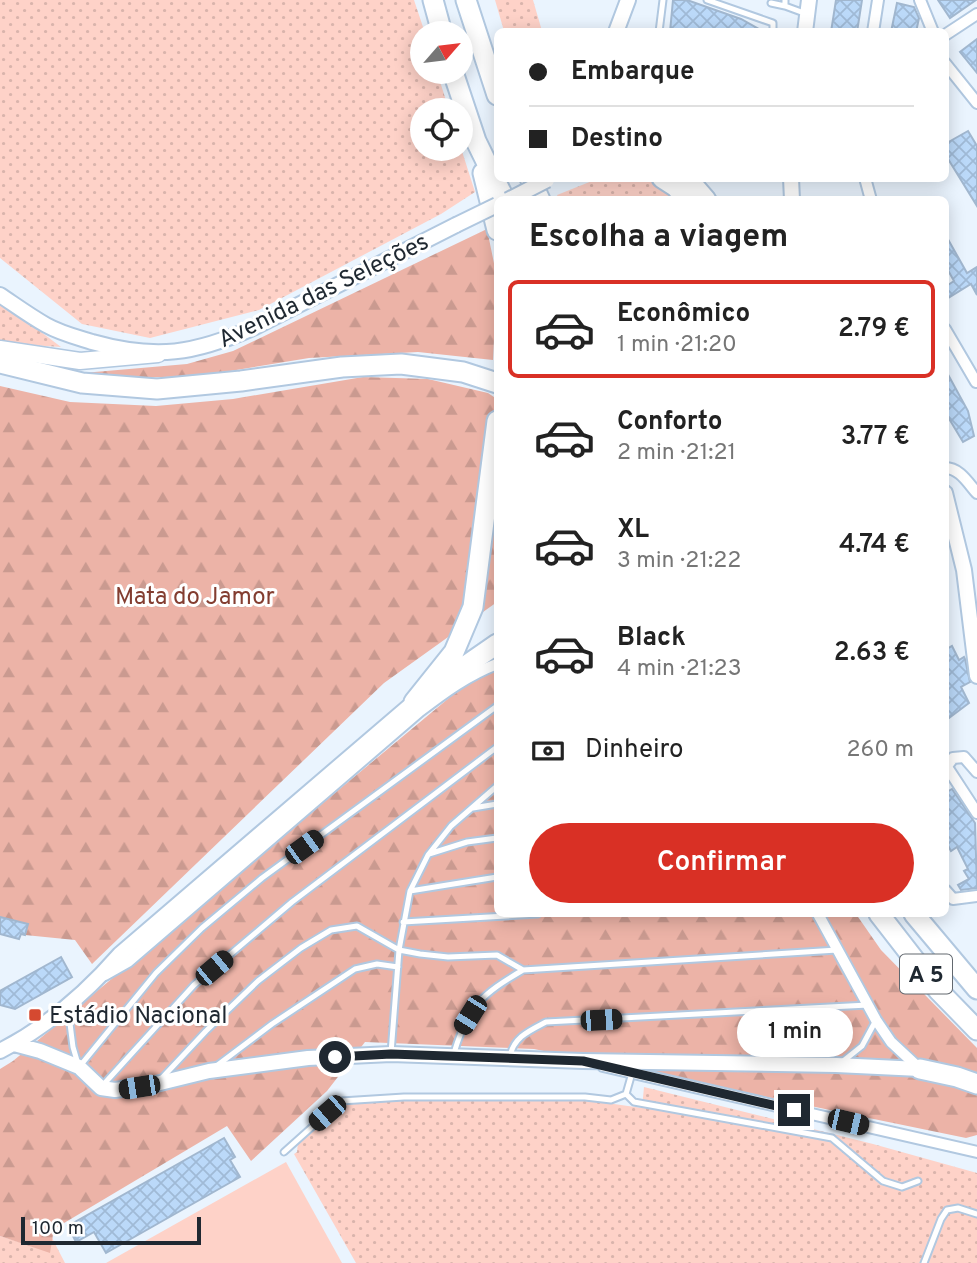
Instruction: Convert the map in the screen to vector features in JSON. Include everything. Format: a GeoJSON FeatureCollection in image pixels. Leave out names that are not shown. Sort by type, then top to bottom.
{"type":"FeatureCollection","features":[{"type":"Feature","properties":{"kind":"highway"},"geometry":{"type":"LineString","coordinates":[[433,0],[439,21]]}},
{"type":"Feature","properties":{"kind":"highway"},"geometry":{"type":"LineString","coordinates":[[466,0],[494,86]]}},
{"type":"Feature","properties":{"kind":"highway"},"geometry":{"type":"LineString","coordinates":[[457,84],[476,141],[494,217]]}},
{"type":"Feature","properties":{"kind":"highway"},"geometry":{"type":"LineString","coordinates":[[476,141],[494,176]]}},
{"type":"Feature","properties":{"kind":"highway"},"geometry":{"type":"LineString","coordinates":[[668,182],[684,196]]}},
{"type":"Feature","properties":{"kind":"highway"},"geometry":{"type":"LineString","coordinates":[[690,182],[703,196]]}},
{"type":"Feature","properties":{"kind":"highway"},"geometry":{"type":"LineString","coordinates":[[0,363],[82,383],[157,389],[354,366],[401,364],[463,372],[494,382]]}},
{"type":"Feature","properties":{"kind":"highway"},"geometry":{"type":"LineString","coordinates":[[414,702],[454,652],[472,607],[494,443]]}},
{"type":"Feature","properties":{"kind":"highway"},"geometry":{"type":"LineString","coordinates":[[414,702],[494,646]]}},
{"type":"Feature","properties":{"kind":"highway","name":"A 5"},"geometry":{"type":"LineString","coordinates":[[881,917],[938,990],[977,1030]]}},
{"type":"Feature","properties":{"kind":"highway","name":"A 5"},"geometry":{"type":"LineString","coordinates":[[917,917],[977,989]]}},
{"type":"Feature","properties":{"kind":"highway"},"geometry":{"type":"LineString","coordinates":[[920,1069],[977,1084]]}},
{"type":"Feature","properties":{"kind":"main road"},"geometry":{"type":"LineString","coordinates":[[0,349],[80,360],[158,354]]}},
{"type":"Feature","properties":{"kind":"street"},"geometry":{"type":"LineString","coordinates":[[620,28],[629,0]]}},
{"type":"Feature","properties":{"kind":"street"},"geometry":{"type":"LineString","coordinates":[[874,28],[878,0]]}},
{"type":"Feature","properties":{"kind":"street"},"geometry":{"type":"LineString","coordinates":[[920,0],[931,28]]}},
{"type":"Feature","properties":{"kind":"street"},"geometry":{"type":"LineString","coordinates":[[805,28],[808,7]]}},
{"type":"Feature","properties":{"kind":"street"},"geometry":{"type":"LineString","coordinates":[[949,32],[977,14]]}},
{"type":"Feature","properties":{"kind":"street"},"geometry":{"type":"LineString","coordinates":[[949,68],[977,103]]}},
{"type":"Feature","properties":{"kind":"street"},"geometry":{"type":"LineString","coordinates":[[513,196],[539,182]]}},
{"type":"Feature","properties":{"kind":"street","name":"Avenida das Seleções"},"geometry":{"type":"LineString","coordinates":[[0,295],[46,325],[70,336],[115,349],[158,354],[191,350],[229,339],[494,206]]}},
{"type":"Feature","properties":{"kind":"street","name":"Avenida das Seleções"},"geometry":{"type":"LineString","coordinates":[[0,287],[25,311]]}},
{"type":"Feature","properties":{"kind":"street"},"geometry":{"type":"LineString","coordinates":[[949,336],[976,382]]}},
{"type":"Feature","properties":{"kind":"street"},"geometry":{"type":"LineString","coordinates":[[949,468],[960,474],[977,493]]}},
{"type":"Feature","properties":{"kind":"street"},"geometry":{"type":"LineString","coordinates":[[949,509],[964,570],[977,676]]}},
{"type":"Feature","properties":{"kind":"street"},"geometry":{"type":"LineString","coordinates":[[99,978],[128,962],[420,711],[448,689],[477,671],[494,665]]}},
{"type":"Feature","properties":{"kind":"street"},"geometry":{"type":"LineString","coordinates":[[0,1051],[14,1044],[67,1005],[99,978],[120,954],[414,702]]}},
{"type":"Feature","properties":{"kind":"street"},"geometry":{"type":"LineString","coordinates":[[949,762],[953,758],[964,757],[977,772]]}},
{"type":"Feature","properties":{"kind":"street"},"geometry":{"type":"LineString","coordinates":[[949,770],[977,813]]}},
{"type":"Feature","properties":{"kind":"street"},"geometry":{"type":"LineString","coordinates":[[949,894],[953,899],[977,896]]}},
{"type":"Feature","properties":{"kind":"street"},"geometry":{"type":"LineString","coordinates":[[820,917],[876,1020],[891,1042],[920,1069]]}},
{"type":"Feature","properties":{"kind":"street"},"geometry":{"type":"LineString","coordinates":[[14,1044],[49,1054],[79,1067],[101,1088],[115,1090],[156,1084],[209,1071],[308,1058],[391,1054],[920,1069]]}},
{"type":"Feature","properties":{"kind":"street"},"geometry":{"type":"LineString","coordinates":[[583,1061],[977,1152]]}},
{"type":"Feature","properties":{"kind":"lane"},"geometry":{"type":"LineString","coordinates":[[660,28],[663,0]]}},
{"type":"Feature","properties":{"kind":"lane"},"geometry":{"type":"LineString","coordinates":[[707,0],[774,23],[773,28]]}},
{"type":"Feature","properties":{"kind":"lane"},"geometry":{"type":"LineString","coordinates":[[771,4],[785,3],[808,7]]}},
{"type":"Feature","properties":{"kind":"lane"},"geometry":{"type":"LineString","coordinates":[[79,1067],[156,972],[202,928],[262,878],[494,708]]}},
{"type":"Feature","properties":{"kind":"lane"},"geometry":{"type":"LineString","coordinates":[[101,1088],[194,985],[292,902],[494,749]]}},
{"type":"Feature","properties":{"kind":"lane"},"geometry":{"type":"LineString","coordinates":[[391,1054],[399,950],[410,891],[428,855],[451,826],[494,789]]}},
{"type":"Feature","properties":{"kind":"lane"},"geometry":{"type":"LineString","coordinates":[[473,808],[494,804]]}},
{"type":"Feature","properties":{"kind":"lane"},"geometry":{"type":"LineString","coordinates":[[428,855],[467,842],[494,838]]}},
{"type":"Feature","properties":{"kind":"lane"},"geometry":{"type":"LineString","coordinates":[[410,891],[494,877]]}},
{"type":"Feature","properties":{"kind":"lane"},"geometry":{"type":"LineString","coordinates":[[403,922],[494,917]]}},
{"type":"Feature","properties":{"kind":"lane"},"geometry":{"type":"LineString","coordinates":[[156,1084],[258,981],[300,948],[331,930],[357,926],[399,950],[448,957],[497,955],[523,970]]}},
{"type":"Feature","properties":{"kind":"lane"},"geometry":{"type":"LineString","coordinates":[[454,1055],[461,1028],[478,1001],[491,989],[523,970],[837,950]]}},
{"type":"Feature","properties":{"kind":"lane"},"geometry":{"type":"LineString","coordinates":[[209,1071],[272,1024],[355,969],[377,964],[398,967]]}},
{"type":"Feature","properties":{"kind":"lane"},"geometry":{"type":"LineString","coordinates":[[67,1005],[79,1067]]}},
{"type":"Feature","properties":{"kind":"lane"},"geometry":{"type":"LineString","coordinates":[[510,1058],[513,1044],[528,1031],[546,1022],[868,1005]]}},
{"type":"Feature","properties":{"kind":"lane"},"geometry":{"type":"LineString","coordinates":[[836,1065],[862,1046],[876,1020]]}},
{"type":"Feature","properties":{"kind":"lane"},"geometry":{"type":"LineString","coordinates":[[626,1094],[632,1073]]}},
{"type":"Feature","properties":{"kind":"lane"},"geometry":{"type":"LineString","coordinates":[[284,1152],[341,1101],[404,1097],[611,1100],[626,1094]]}},
{"type":"Feature","properties":{"kind":"lane"},"geometry":{"type":"LineString","coordinates":[[626,1094],[634,1102],[832,1138],[883,1181],[902,1187],[918,1181]]}},
{"type":"Feature","properties":{"kind":"lane"},"geometry":{"type":"LineString","coordinates":[[924,1263],[947,1210],[958,1208],[977,1214]]}},
{"type":"Feature","properties":{"kind":"shaded area"},"geometry":{"type":"Polygon","coordinates":[[[0,0],[414,0],[421,21],[410,21],[410,84],[441,84],[445,98],[410,98],[410,161],[465,161],[475,192],[441,214],[259,310],[150,338],[82,324],[0,258],[0,0]]]}},
{"type":"Feature","properties":{"kind":"shaded area"},"geometry":{"type":"Polygon","coordinates":[[[495,0],[533,0],[541,28],[503,28],[495,0]]]}},
{"type":"Feature","properties":{"kind":"shaded area"},"geometry":{"type":"Polygon","coordinates":[[[590,182],[651,182],[663,187],[672,196],[557,196],[590,182]]]}},
{"type":"Feature","properties":{"kind":"shaded area"},"geometry":{"type":"Polygon","coordinates":[[[0,301],[61,347],[0,343],[0,301]]]}},
{"type":"Feature","properties":{"kind":"shaded area"},"geometry":{"type":"Polygon","coordinates":[[[644,1087],[977,1173],[977,1263],[356,1263],[294,1154],[297,1152],[298,1142],[342,1104],[387,1100],[586,1100],[642,1108],[644,1087]]]}},
{"type":"Feature","properties":{"kind":"shaded area"},"geometry":{"type":"Polygon","coordinates":[[[286,1162],[342,1263],[106,1263],[286,1162]]]}},
{"type":"Feature","properties":{"kind":"shaded area"},"geometry":{"type":"Polygon","coordinates":[[[0,1236],[50,1252],[51,1236],[65,1263],[0,1263],[0,1236]]]}},
{"type":"Feature","properties":{"kind":"green space"},"geometry":{"type":"Polygon","coordinates":[[[487,229],[494,263],[493,360],[418,352],[309,358],[200,376],[126,378],[83,373],[187,364],[233,351],[487,229]]]}},
{"type":"Feature","properties":{"kind":"green space","name":"Mata do Jamor"},"geometry":{"type":"Polygon","coordinates":[[[363,377],[428,379],[488,393],[494,397],[494,604],[384,683],[92,964],[75,940],[25,935],[28,924],[0,917],[0,386],[70,402],[156,406],[233,399],[363,377]]]}},
{"type":"Feature","properties":{"kind":"green space"},"geometry":{"type":"Polygon","coordinates":[[[494,660],[494,917],[858,917],[881,950],[977,1048],[977,1135],[966,1138],[534,1049],[365,1042],[327,1091],[251,1161],[227,1126],[54,1229],[50,1253],[0,1236],[0,1069],[13,1061],[494,660]]]}},
{"type":"Feature","properties":{"kind":"building"},"geometry":{"type":"Polygon","coordinates":[[[673,0],[687,0],[741,19],[757,28],[670,28],[673,0]]]}},
{"type":"Feature","properties":{"kind":"building"},"geometry":{"type":"Polygon","coordinates":[[[836,0],[862,0],[858,28],[832,28],[836,0]]]}},
{"type":"Feature","properties":{"kind":"building"},"geometry":{"type":"Polygon","coordinates":[[[938,0],[976,0],[950,18],[938,0]]]}},
{"type":"Feature","properties":{"kind":"building"},"geometry":{"type":"Polygon","coordinates":[[[897,3],[914,7],[919,18],[917,28],[892,28],[897,3]]]}},
{"type":"Feature","properties":{"kind":"building"},"geometry":{"type":"Polygon","coordinates":[[[977,39],[977,73],[960,52],[977,39]]]}},
{"type":"Feature","properties":{"kind":"building"},"geometry":{"type":"Polygon","coordinates":[[[968,131],[977,146],[977,206],[949,160],[949,142],[968,131]]]}},
{"type":"Feature","properties":{"kind":"building"},"geometry":{"type":"Polygon","coordinates":[[[949,241],[967,273],[977,267],[977,295],[971,284],[949,298],[949,284],[954,281],[949,272],[949,241]]]}},
{"type":"Feature","properties":{"kind":"building"},"geometry":{"type":"Polygon","coordinates":[[[949,376],[968,411],[974,436],[963,442],[949,419],[949,376]]]}},
{"type":"Feature","properties":{"kind":"building"},"geometry":{"type":"Polygon","coordinates":[[[952,646],[959,660],[964,657],[970,682],[961,687],[969,703],[949,718],[949,648],[952,646]]]}},
{"type":"Feature","properties":{"kind":"building"},"geometry":{"type":"Polygon","coordinates":[[[952,789],[975,823],[977,888],[961,890],[958,885],[969,879],[964,871],[968,869],[957,847],[951,851],[949,847],[949,791],[952,789]]]}},
{"type":"Feature","properties":{"kind":"building"},"geometry":{"type":"Polygon","coordinates":[[[0,917],[28,924],[25,935],[21,934],[19,939],[0,934],[0,917]]]}},
{"type":"Feature","properties":{"kind":"building"},"geometry":{"type":"Polygon","coordinates":[[[61,957],[72,977],[15,1009],[0,1005],[0,991],[61,957]]]}},
{"type":"Feature","properties":{"kind":"building"},"geometry":{"type":"Polygon","coordinates":[[[224,1138],[235,1157],[230,1160],[240,1177],[106,1253],[94,1232],[76,1242],[68,1226],[224,1138]]]}},
{"type":"Feature","properties":{"kind":"place","name":"Estádio Nacional"},"geometry":{"type":"Point","coordinates":[35,1015]}},
{"type":"Feature","properties":{"kind":"route"},"geometry":{"type":"LineString","coordinates":[[335,1057],[454,1055],[583,1061],[794,1110]]}}]}
